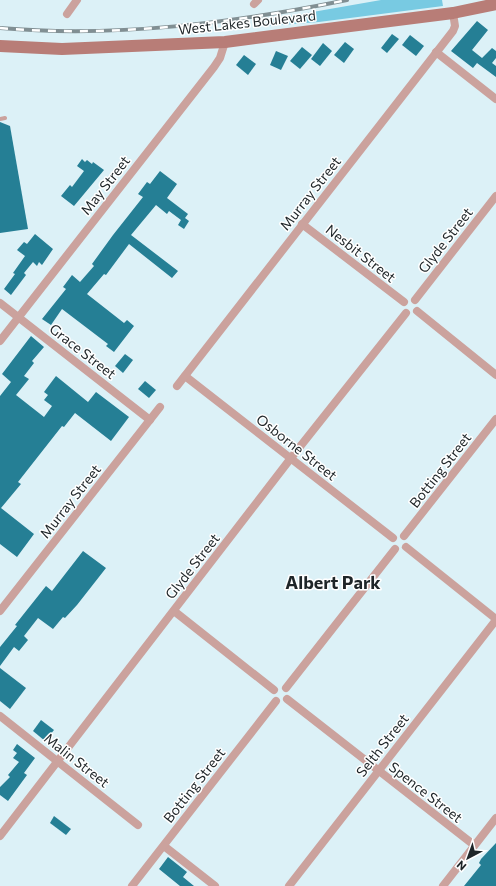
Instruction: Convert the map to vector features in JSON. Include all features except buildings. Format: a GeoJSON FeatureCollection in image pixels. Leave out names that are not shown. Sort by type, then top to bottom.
{"type":"FeatureCollection","features":[{"type":"Feature","properties":{"kind":"main road","name":"West Lakes Boulevard"},"geometry":{"type":"LineString","coordinates":[[0,46],[62,49],[225,42],[453,13],[496,4]]}},
{"type":"Feature","properties":{"kind":"street"},"geometry":{"type":"LineString","coordinates":[[67,14],[77,0]]}},
{"type":"Feature","properties":{"kind":"street","name":"Murray Street"},"geometry":{"type":"LineString","coordinates":[[177,386],[453,31],[455,26],[453,13]]}},
{"type":"Feature","properties":{"kind":"street","name":"May Street"},"geometry":{"type":"LineString","coordinates":[[0,341],[214,67],[220,58],[225,42]]}},
{"type":"Feature","properties":{"kind":"street"},"geometry":{"type":"LineString","coordinates":[[436,52],[496,99]]}},
{"type":"Feature","properties":{"kind":"street","name":"Glyde Street"},"geometry":{"type":"LineString","coordinates":[[415,300],[496,196]]}},
{"type":"Feature","properties":{"kind":"street","name":"Nesbit Street"},"geometry":{"type":"LineString","coordinates":[[302,224],[404,302]]}},
{"type":"Feature","properties":{"kind":"street"},"geometry":{"type":"LineString","coordinates":[[408,299],[415,300],[418,306],[417,311],[411,314],[406,313],[403,309],[404,302],[408,299]]}},
{"type":"Feature","properties":{"kind":"street","name":"Grace Street"},"geometry":{"type":"LineString","coordinates":[[0,303],[150,420]]}},
{"type":"Feature","properties":{"kind":"street"},"geometry":{"type":"LineString","coordinates":[[417,311],[496,375]]}},
{"type":"Feature","properties":{"kind":"street","name":"Glyde Street"},"geometry":{"type":"LineString","coordinates":[[0,836],[291,458],[406,313]]}},
{"type":"Feature","properties":{"kind":"street","name":"Osborne Street"},"geometry":{"type":"LineString","coordinates":[[185,376],[393,538]]}},
{"type":"Feature","properties":{"kind":"street","name":"Murray Street"},"geometry":{"type":"LineString","coordinates":[[0,611],[160,408]]}},
{"type":"Feature","properties":{"kind":"street","name":"Botting Street"},"geometry":{"type":"LineString","coordinates":[[404,536],[496,419]]}},
{"type":"Feature","properties":{"kind":"street"},"geometry":{"type":"LineString","coordinates":[[400,535],[404,536],[407,540],[406,547],[399,551],[395,549],[391,542],[393,538],[400,535]]}},
{"type":"Feature","properties":{"kind":"street"},"geometry":{"type":"LineString","coordinates":[[406,547],[496,620]]}},
{"type":"Feature","properties":{"kind":"street"},"geometry":{"type":"LineString","coordinates":[[286,688],[395,549]]}},
{"type":"Feature","properties":{"kind":"street"},"geometry":{"type":"LineString","coordinates":[[174,611],[274,690]]}},
{"type":"Feature","properties":{"kind":"street","name":"Selth Street"},"geometry":{"type":"LineString","coordinates":[[289,886],[496,620]]}},
{"type":"Feature","properties":{"kind":"street"},"geometry":{"type":"LineString","coordinates":[[274,690],[278,687],[286,688]]}},
{"type":"Feature","properties":{"kind":"street"},"geometry":{"type":"LineString","coordinates":[[274,690],[273,694],[276,701],[281,702],[287,699],[288,692],[286,688]]}},
{"type":"Feature","properties":{"kind":"street","name":"Spence Street"},"geometry":{"type":"LineString","coordinates":[[287,699],[474,845]]}},
{"type":"Feature","properties":{"kind":"street","name":"Botting Street"},"geometry":{"type":"LineString","coordinates":[[132,886],[276,701]]}},
{"type":"Feature","properties":{"kind":"street","name":"Malin Street"},"geometry":{"type":"LineString","coordinates":[[0,716],[138,825]]}},
{"type":"Feature","properties":{"kind":"street"},"geometry":{"type":"LineString","coordinates":[[443,886],[496,818]]}},
{"type":"Feature","properties":{"kind":"street"},"geometry":{"type":"LineString","coordinates":[[164,846],[215,886]]}},
{"type":"Feature","properties":{"kind":"lane"},"geometry":{"type":"LineString","coordinates":[[0,119],[5,118]]}},
{"type":"Feature","properties":{"kind":"shaded area"},"geometry":{"type":"Polygon","coordinates":[[[381,0],[442,0],[443,6],[319,22],[268,26],[267,20],[381,0]]]}},
{"type":"Feature","properties":{"kind":"railway"},"geometry":{"type":"LineString","coordinates":[[0,28],[44,31],[131,30],[218,22],[347,0]]}},
{"type":"Feature","properties":{"kind":"district","name":"Albert Park"},"geometry":{"type":"Point","coordinates":[333,582]}}]}
